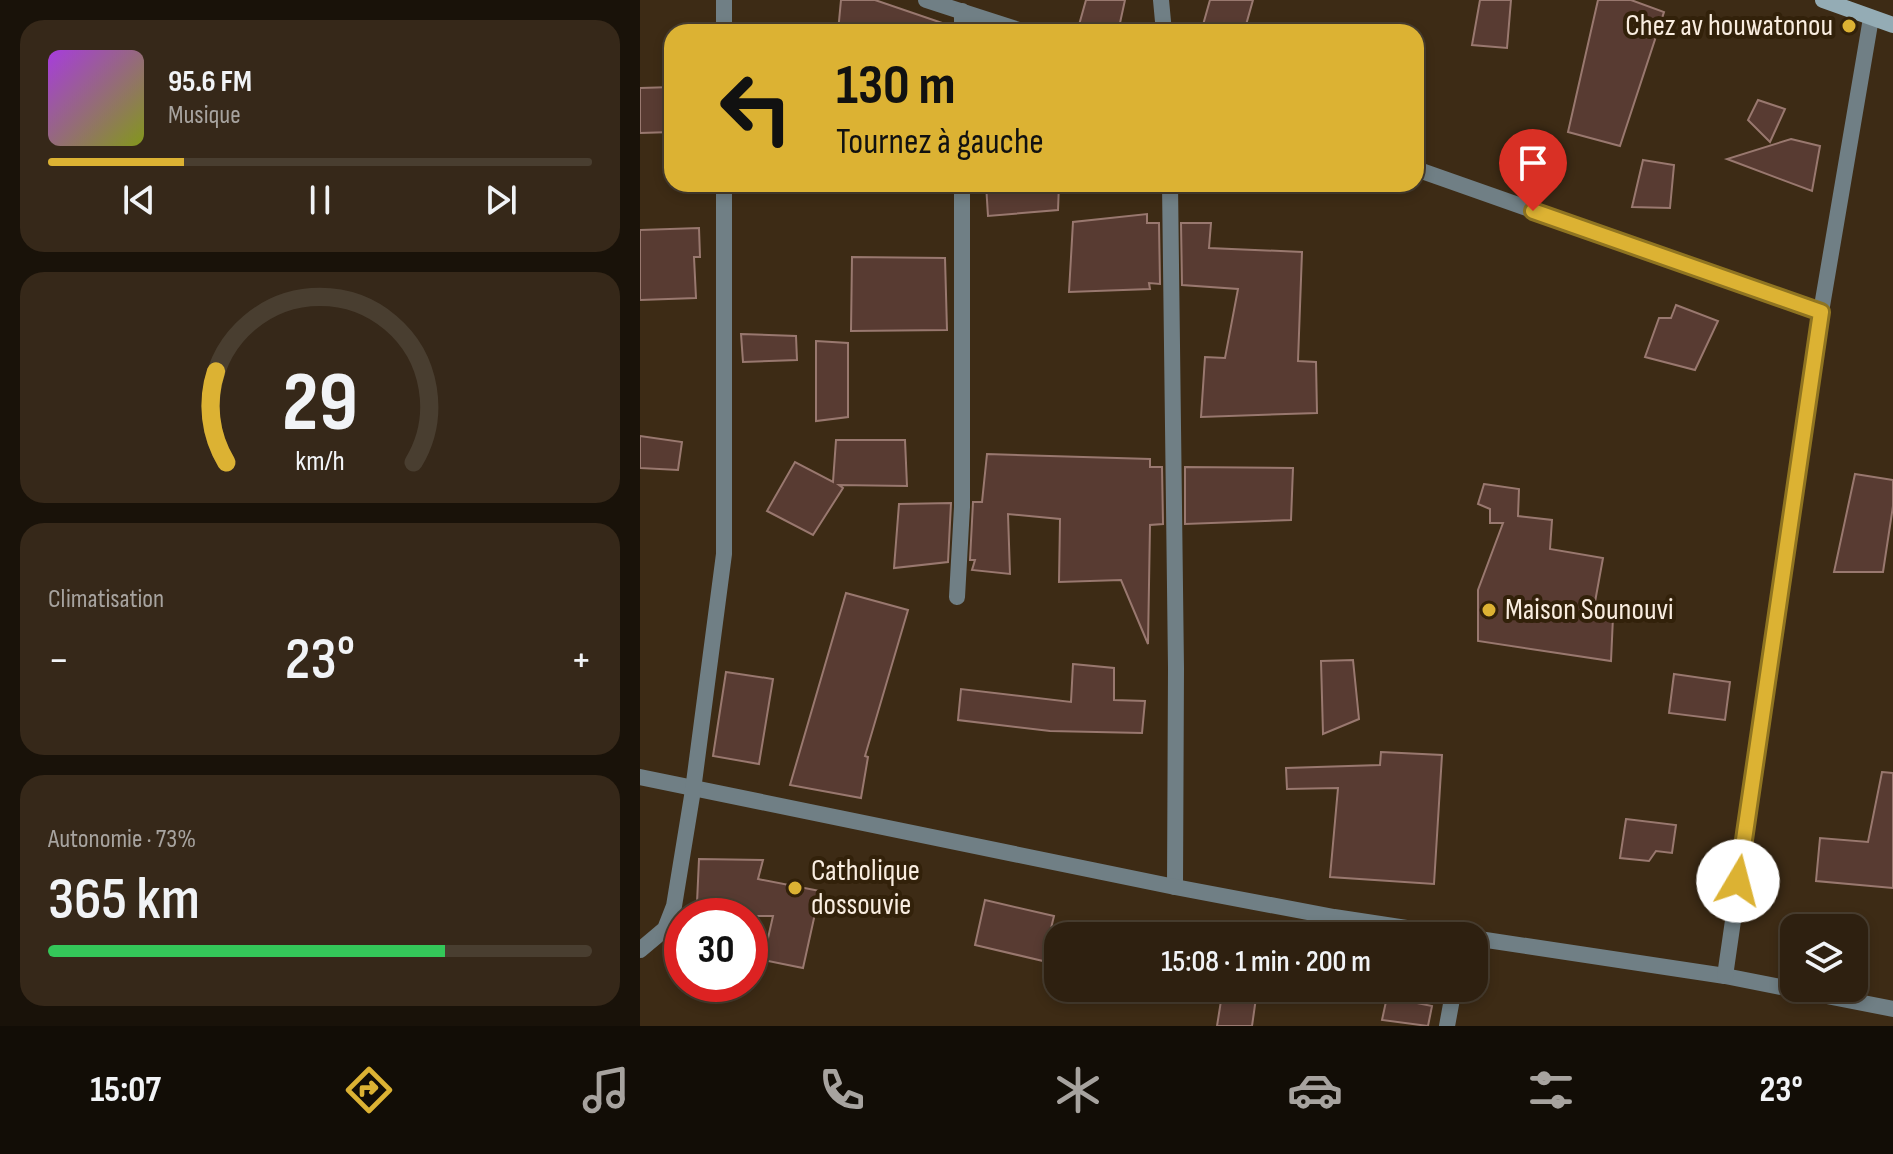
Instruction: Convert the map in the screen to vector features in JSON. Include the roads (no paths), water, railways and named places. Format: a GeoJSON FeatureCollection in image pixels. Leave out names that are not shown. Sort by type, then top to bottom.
{"type":"FeatureCollection","features":[{"type":"Feature","properties":{"kind":"main road"},"geometry":{"type":"LineString","coordinates":[[1823,0],[1893,25]]}},
{"type":"Feature","properties":{"kind":"street"},"geometry":{"type":"LineString","coordinates":[[724,0],[724,24]]}},
{"type":"Feature","properties":{"kind":"street"},"geometry":{"type":"LineString","coordinates":[[926,0],[1001,24]]}},
{"type":"Feature","properties":{"kind":"street"},"geometry":{"type":"LineString","coordinates":[[1161,0],[1163,24]]}},
{"type":"Feature","properties":{"kind":"street"},"geometry":{"type":"LineString","coordinates":[[962,11],[962,24]]}},
{"type":"Feature","properties":{"kind":"street"},"geometry":{"type":"LineString","coordinates":[[1725,976],[1821,312],[1871,18]]}},
{"type":"Feature","properties":{"kind":"street"},"geometry":{"type":"LineString","coordinates":[[1424,172],[1821,312]]}},
{"type":"Feature","properties":{"kind":"street"},"geometry":{"type":"LineString","coordinates":[[640,950],[665,929],[674,906],[693,790],[724,554],[724,192]]}},
{"type":"Feature","properties":{"kind":"street"},"geometry":{"type":"LineString","coordinates":[[957,597],[962,507],[962,192]]}},
{"type":"Feature","properties":{"kind":"street"},"geometry":{"type":"LineString","coordinates":[[1170,192],[1176,668],[1175,887]]}},
{"type":"Feature","properties":{"kind":"street"},"geometry":{"type":"LineString","coordinates":[[640,777],[1175,887],[1370,922]]}},
{"type":"Feature","properties":{"kind":"street"},"geometry":{"type":"LineString","coordinates":[[1488,939],[1725,976],[1893,1009]]}},
{"type":"Feature","properties":{"kind":"street"},"geometry":{"type":"LineString","coordinates":[[1447,1026],[1451,1002]]}},
{"type":"Feature","properties":{"kind":"place","name":"Chez av houwatonou"},"geometry":{"type":"Point","coordinates":[1849,26]}},
{"type":"Feature","properties":{"kind":"place","name":"Maison Sounouvi"},"geometry":{"type":"Point","coordinates":[1489,610]}},
{"type":"Feature","properties":{"kind":"place","name":"Catholique dossouvie"},"geometry":{"type":"Point","coordinates":[795,888]}}]}
